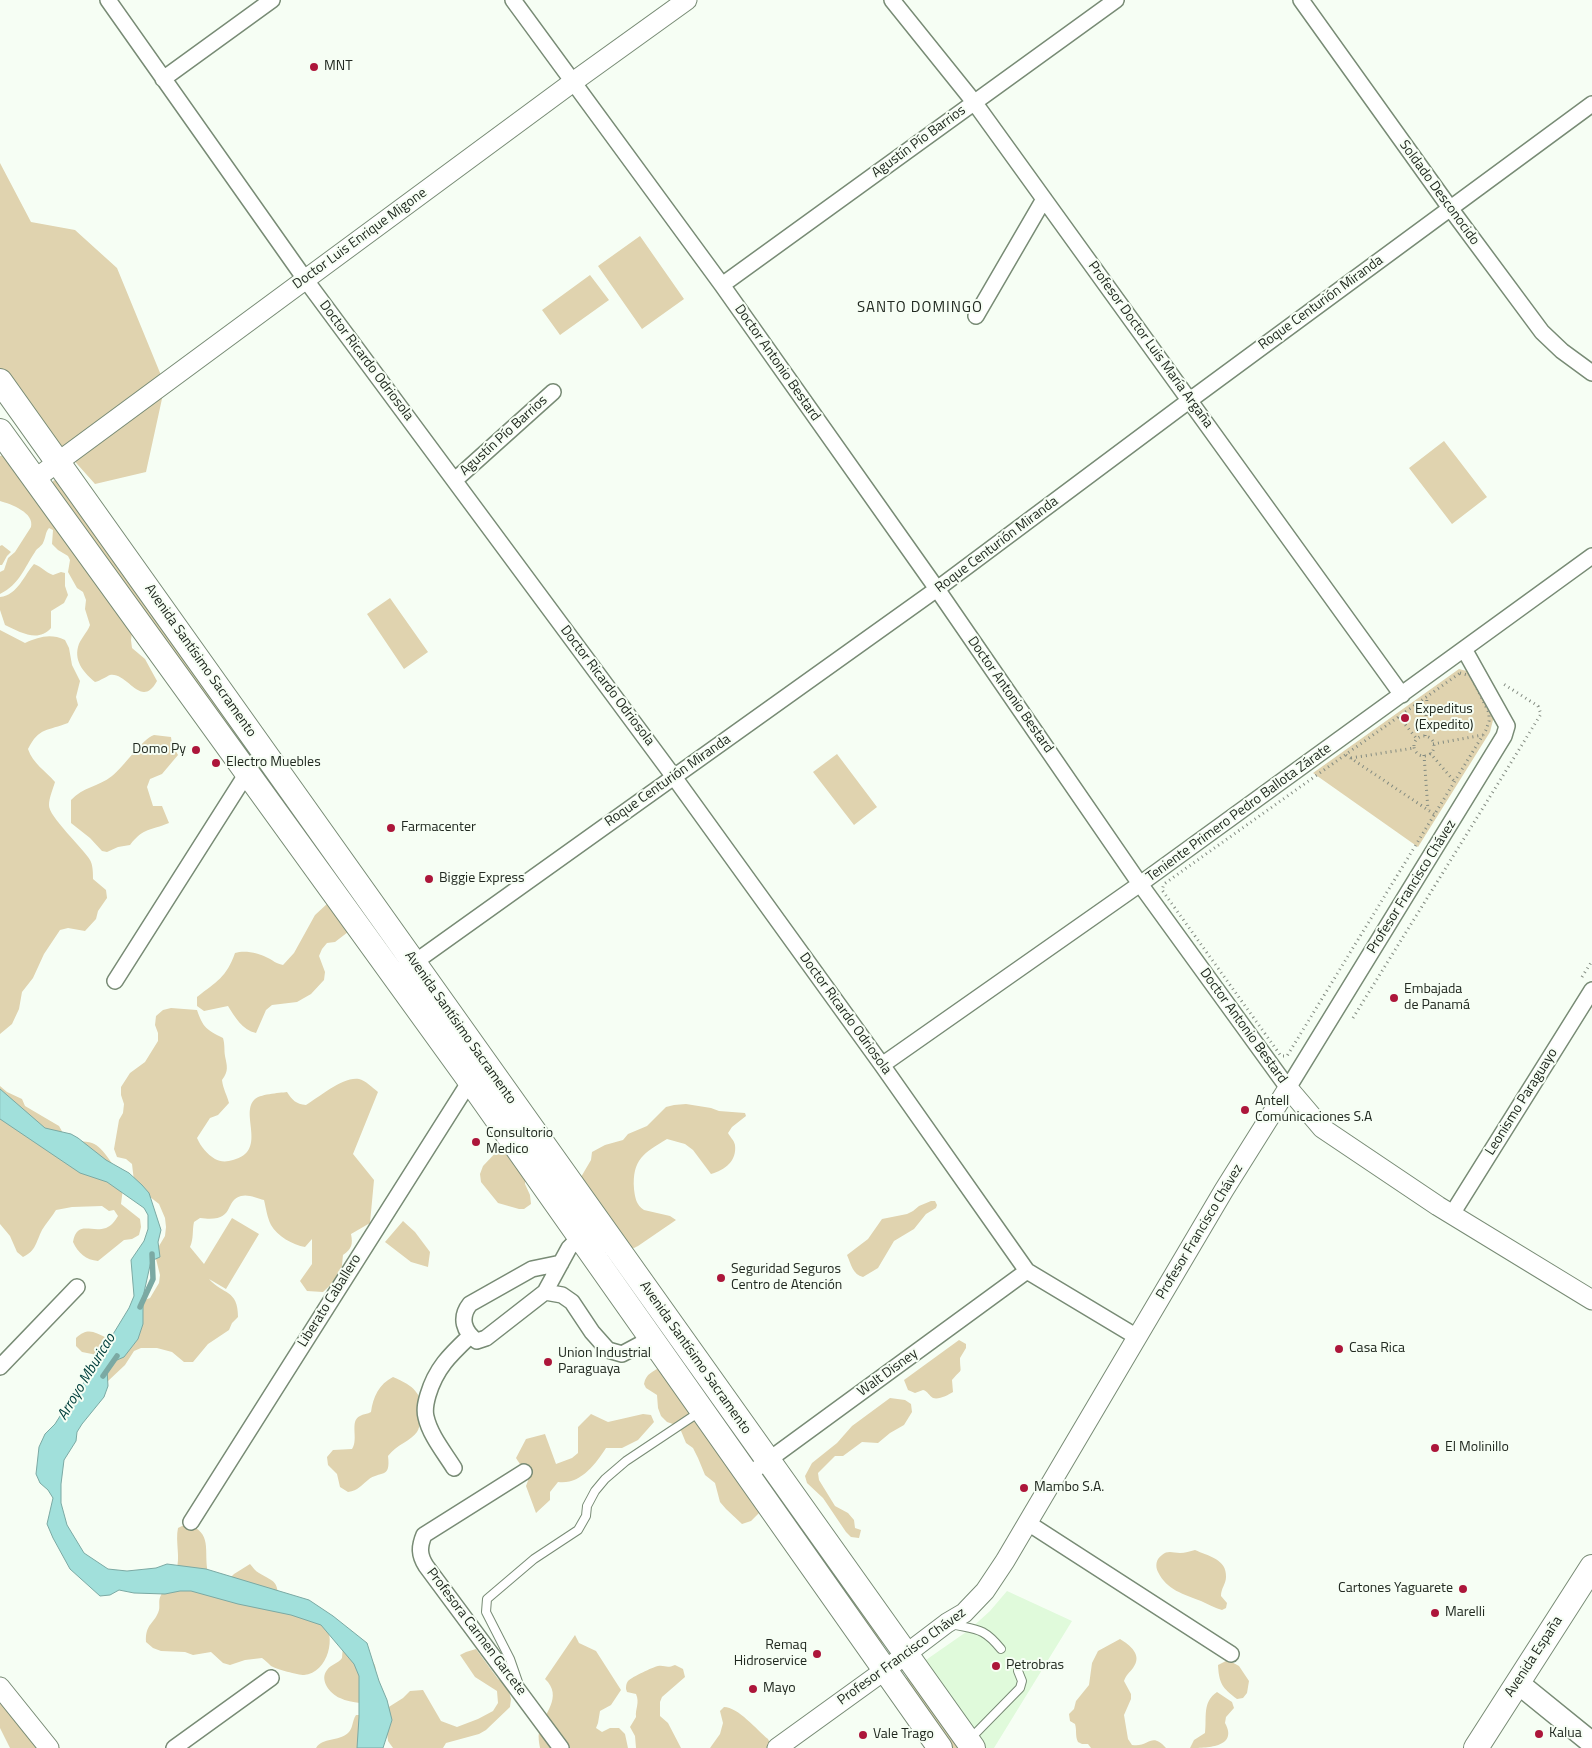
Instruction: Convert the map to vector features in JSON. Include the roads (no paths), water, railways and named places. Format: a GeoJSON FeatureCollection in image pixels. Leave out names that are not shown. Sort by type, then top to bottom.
{"type":"FeatureCollection","features":[{"type":"Feature","properties":{"kind":"main road","name":"Avenida Santísimo Sacramento"},"geometry":{"type":"LineString","coordinates":[[0,381],[970,1745]]}},
{"type":"Feature","properties":{"kind":"main road","name":"Avenida Santísimo Sacramento"},"geometry":{"type":"LineString","coordinates":[[2,439],[35,479],[395,976],[940,1748]]}},
{"type":"Feature","properties":{"kind":"main road"},"geometry":{"type":"LineString","coordinates":[[580,1237],[597,1220]]}},
{"type":"Feature","properties":{"kind":"main road","name":"Avenida España"},"geometry":{"type":"LineString","coordinates":[[1476,1748],[1490,1725],[1523,1693],[1592,1567]]}},
{"type":"Feature","properties":{"kind":"main road"},"geometry":{"type":"LineString","coordinates":[[1523,1693],[1584,1737]]}},
{"type":"Feature","properties":{"kind":"street","name":"Doctor Ricardo Odriosola"},"geometry":{"type":"LineString","coordinates":[[108,0],[305,279],[674,777],[882,1065],[1027,1271],[1137,1337]]}},
{"type":"Feature","properties":{"kind":"street"},"geometry":{"type":"LineString","coordinates":[[163,78],[272,0]]}},
{"type":"Feature","properties":{"kind":"street","name":"Doctor Antonio Bestard"},"geometry":{"type":"LineString","coordinates":[[513,0],[722,285],[937,590],[1140,884],[1288,1088],[1322,1128],[1411,1189],[1592,1300]]}},
{"type":"Feature","properties":{"kind":"street","name":"Doctor Luis Enrique Migone"},"geometry":{"type":"LineString","coordinates":[[35,479],[687,0]]}},
{"type":"Feature","properties":{"kind":"street","name":"Profesor Doctor Luis María Argaña"},"geometry":{"type":"LineString","coordinates":[[892,0],[974,102],[1402,695]]}},
{"type":"Feature","properties":{"kind":"street","name":"Agustín Pío Barrios"},"geometry":{"type":"LineString","coordinates":[[722,285],[1116,0]]}},
{"type":"Feature","properties":{"kind":"street","name":"Soldado Desconocido"},"geometry":{"type":"LineString","coordinates":[[1301,0],[1450,208],[1542,332],[1562,351],[1592,373]]}},
{"type":"Feature","properties":{"kind":"street","name":"Roque Centurión Miranda"},"geometry":{"type":"LineString","coordinates":[[395,976],[937,590],[1190,400],[1592,104]]}},
{"type":"Feature","properties":{"kind":"street"},"geometry":{"type":"LineString","coordinates":[[976,316],[1044,199]]}},
{"type":"Feature","properties":{"kind":"street","name":"Agustín Pío Barrios"},"geometry":{"type":"LineString","coordinates":[[454,480],[553,392]]}},
{"type":"Feature","properties":{"kind":"street"},"geometry":{"type":"LineString","coordinates":[[2,439],[27,418]]}},
{"type":"Feature","properties":{"kind":"street","name":"Teniente Primero Pedro Ballota Zárate"},"geometry":{"type":"LineString","coordinates":[[882,1065],[1140,884],[1592,556]]}},
{"type":"Feature","properties":{"kind":"street","name":"Profesor Francisco Chávez"},"geometry":{"type":"LineString","coordinates":[[777,1748],[886,1670],[947,1623],[964,1613],[985,1591],[1005,1561],[1224,1190],[1504,736],[1507,726],[1464,649]]}},
{"type":"Feature","properties":{"kind":"street"},"geometry":{"type":"LineString","coordinates":[[115,981],[247,773]]}},
{"type":"Feature","properties":{"kind":"street","name":"Leonismo Paraguayo"},"geometry":{"type":"LineString","coordinates":[[1452,1214],[1592,990]]}},
{"type":"Feature","properties":{"kind":"street","name":"Liberato Caballero"},"geometry":{"type":"LineString","coordinates":[[191,1522],[470,1081]]}},
{"type":"Feature","properties":{"kind":"street"},"geometry":{"type":"LineString","coordinates":[[561,1263],[532,1269],[470,1304],[463,1318],[470,1336],[477,1341],[486,1338],[545,1292],[570,1248],[580,1237]]}},
{"type":"Feature","properties":{"kind":"street","name":"Walt Disney"},"geometry":{"type":"LineString","coordinates":[[748,1475],[1027,1271]]}},
{"type":"Feature","properties":{"kind":"street"},"geometry":{"type":"LineString","coordinates":[[0,1367],[77,1287]]}},
{"type":"Feature","properties":{"kind":"street"},"geometry":{"type":"LineString","coordinates":[[545,1292],[562,1295],[572,1302],[592,1332],[608,1350],[622,1354],[652,1338]]}},
{"type":"Feature","properties":{"kind":"street"},"geometry":{"type":"LineString","coordinates":[[454,1468],[429,1426],[425,1416],[425,1406],[432,1382],[439,1367],[470,1336]]}},
{"type":"Feature","properties":{"kind":"street","name":"Profesora Carmen Garcete"},"geometry":{"type":"LineString","coordinates":[[524,1472],[424,1535],[420,1549],[421,1558],[561,1748]]}},
{"type":"Feature","properties":{"kind":"street"},"geometry":{"type":"LineString","coordinates":[[1028,1523],[1230,1654]]}},
{"type":"Feature","properties":{"kind":"street"},"geometry":{"type":"LineString","coordinates":[[174,1748],[271,1678]]}},
{"type":"Feature","properties":{"kind":"street"},"geometry":{"type":"LineString","coordinates":[[0,1687],[50,1748]]}},
{"type":"Feature","properties":{"kind":"lane"},"geometry":{"type":"LineString","coordinates":[[516,1686],[518,1682],[510,1659],[486,1612],[487,1599],[534,1559],[578,1530],[586,1516],[587,1506],[605,1479],[626,1461],[702,1410]]}},
{"type":"Feature","properties":{"kind":"lane"},"geometry":{"type":"LineString","coordinates":[[947,1623],[982,1631],[990,1636],[1000,1649]]}},
{"type":"Feature","properties":{"kind":"lane"},"geometry":{"type":"LineString","coordinates":[[970,1745],[1020,1688],[1022,1681],[1018,1671]]}},
{"type":"Feature","properties":{"kind":"water"},"geometry":{"type":"Polygon","coordinates":[[[0,1089],[45,1128],[71,1134],[106,1160],[129,1173],[149,1193],[161,1230],[158,1242],[160,1257],[151,1261],[143,1297],[143,1324],[138,1339],[124,1357],[110,1363],[107,1369],[108,1386],[104,1397],[82,1424],[77,1432],[76,1441],[64,1460],[61,1503],[67,1525],[84,1553],[108,1569],[127,1571],[156,1568],[167,1564],[206,1569],[309,1600],[333,1616],[367,1643],[392,1720],[383,1748],[357,1748],[359,1676],[354,1664],[321,1625],[291,1615],[238,1604],[191,1591],[165,1594],[134,1593],[119,1590],[110,1595],[100,1596],[70,1569],[47,1524],[53,1498],[40,1483],[36,1474],[39,1447],[45,1434],[55,1424],[79,1390],[129,1308],[134,1296],[131,1260],[144,1241],[148,1229],[148,1215],[144,1208],[107,1182],[80,1173],[0,1119],[0,1089]]]}},
{"type":"Feature","properties":{"kind":"waterway","name":"Arroyo Mburicao"},"geometry":{"type":"LineString","coordinates":[[140,1307],[153,1279],[152,1254]]}},
{"type":"Feature","properties":{"kind":"waterway","name":"Arroyo Mburicao"},"geometry":{"type":"LineString","coordinates":[[103,1376],[117,1356]]}},
{"type":"Feature","properties":{"kind":"place","name":"MNT"},"geometry":{"type":"Point","coordinates":[314,67]}},
{"type":"Feature","properties":{"kind":"place","name":"Expeditus (Expedito)"},"geometry":{"type":"Point","coordinates":[1405,718]}},
{"type":"Feature","properties":{"kind":"place","name":"Domo Py"},"geometry":{"type":"Point","coordinates":[196,750]}},
{"type":"Feature","properties":{"kind":"place","name":"Electro Muebles"},"geometry":{"type":"Point","coordinates":[216,763]}},
{"type":"Feature","properties":{"kind":"place","name":"Farmacenter"},"geometry":{"type":"Point","coordinates":[391,828]}},
{"type":"Feature","properties":{"kind":"place","name":"Biggie Express"},"geometry":{"type":"Point","coordinates":[429,879]}},
{"type":"Feature","properties":{"kind":"place","name":"Embajada de Panamá"},"geometry":{"type":"Point","coordinates":[1394,998]}},
{"type":"Feature","properties":{"kind":"place","name":"Antell Comunicaciones S.A"},"geometry":{"type":"Point","coordinates":[1245,1110]}},
{"type":"Feature","properties":{"kind":"place","name":"Consultorio Medico"},"geometry":{"type":"Point","coordinates":[476,1142]}},
{"type":"Feature","properties":{"kind":"place","name":"Seguridad Seguros Centro de Atención"},"geometry":{"type":"Point","coordinates":[721,1278]}},
{"type":"Feature","properties":{"kind":"place","name":"Casa Rica"},"geometry":{"type":"Point","coordinates":[1339,1349]}},
{"type":"Feature","properties":{"kind":"place","name":"Union Industrial Paraguaya"},"geometry":{"type":"Point","coordinates":[548,1362]}},
{"type":"Feature","properties":{"kind":"place","name":"El Molinillo"},"geometry":{"type":"Point","coordinates":[1435,1448]}},
{"type":"Feature","properties":{"kind":"place","name":"Mambo S.A."},"geometry":{"type":"Point","coordinates":[1024,1488]}},
{"type":"Feature","properties":{"kind":"place","name":"Cartones Yaguarete"},"geometry":{"type":"Point","coordinates":[1463,1589]}},
{"type":"Feature","properties":{"kind":"place","name":"Marelli"},"geometry":{"type":"Point","coordinates":[1435,1613]}},
{"type":"Feature","properties":{"kind":"place","name":"Remaq Hidroservice"},"geometry":{"type":"Point","coordinates":[817,1654]}},
{"type":"Feature","properties":{"kind":"place","name":"Petrobras"},"geometry":{"type":"Point","coordinates":[996,1666]}},
{"type":"Feature","properties":{"kind":"place","name":"Mayo"},"geometry":{"type":"Point","coordinates":[753,1689]}},
{"type":"Feature","properties":{"kind":"place","name":"Kalua"},"geometry":{"type":"Point","coordinates":[1539,1734]}},
{"type":"Feature","properties":{"kind":"place","name":"Vale Trago"},"geometry":{"type":"Point","coordinates":[863,1735]}},
{"type":"Feature","properties":{"kind":"district","name":"SANTO DOMINGO"},"geometry":{"type":"Point","coordinates":[920,308]}}]}
